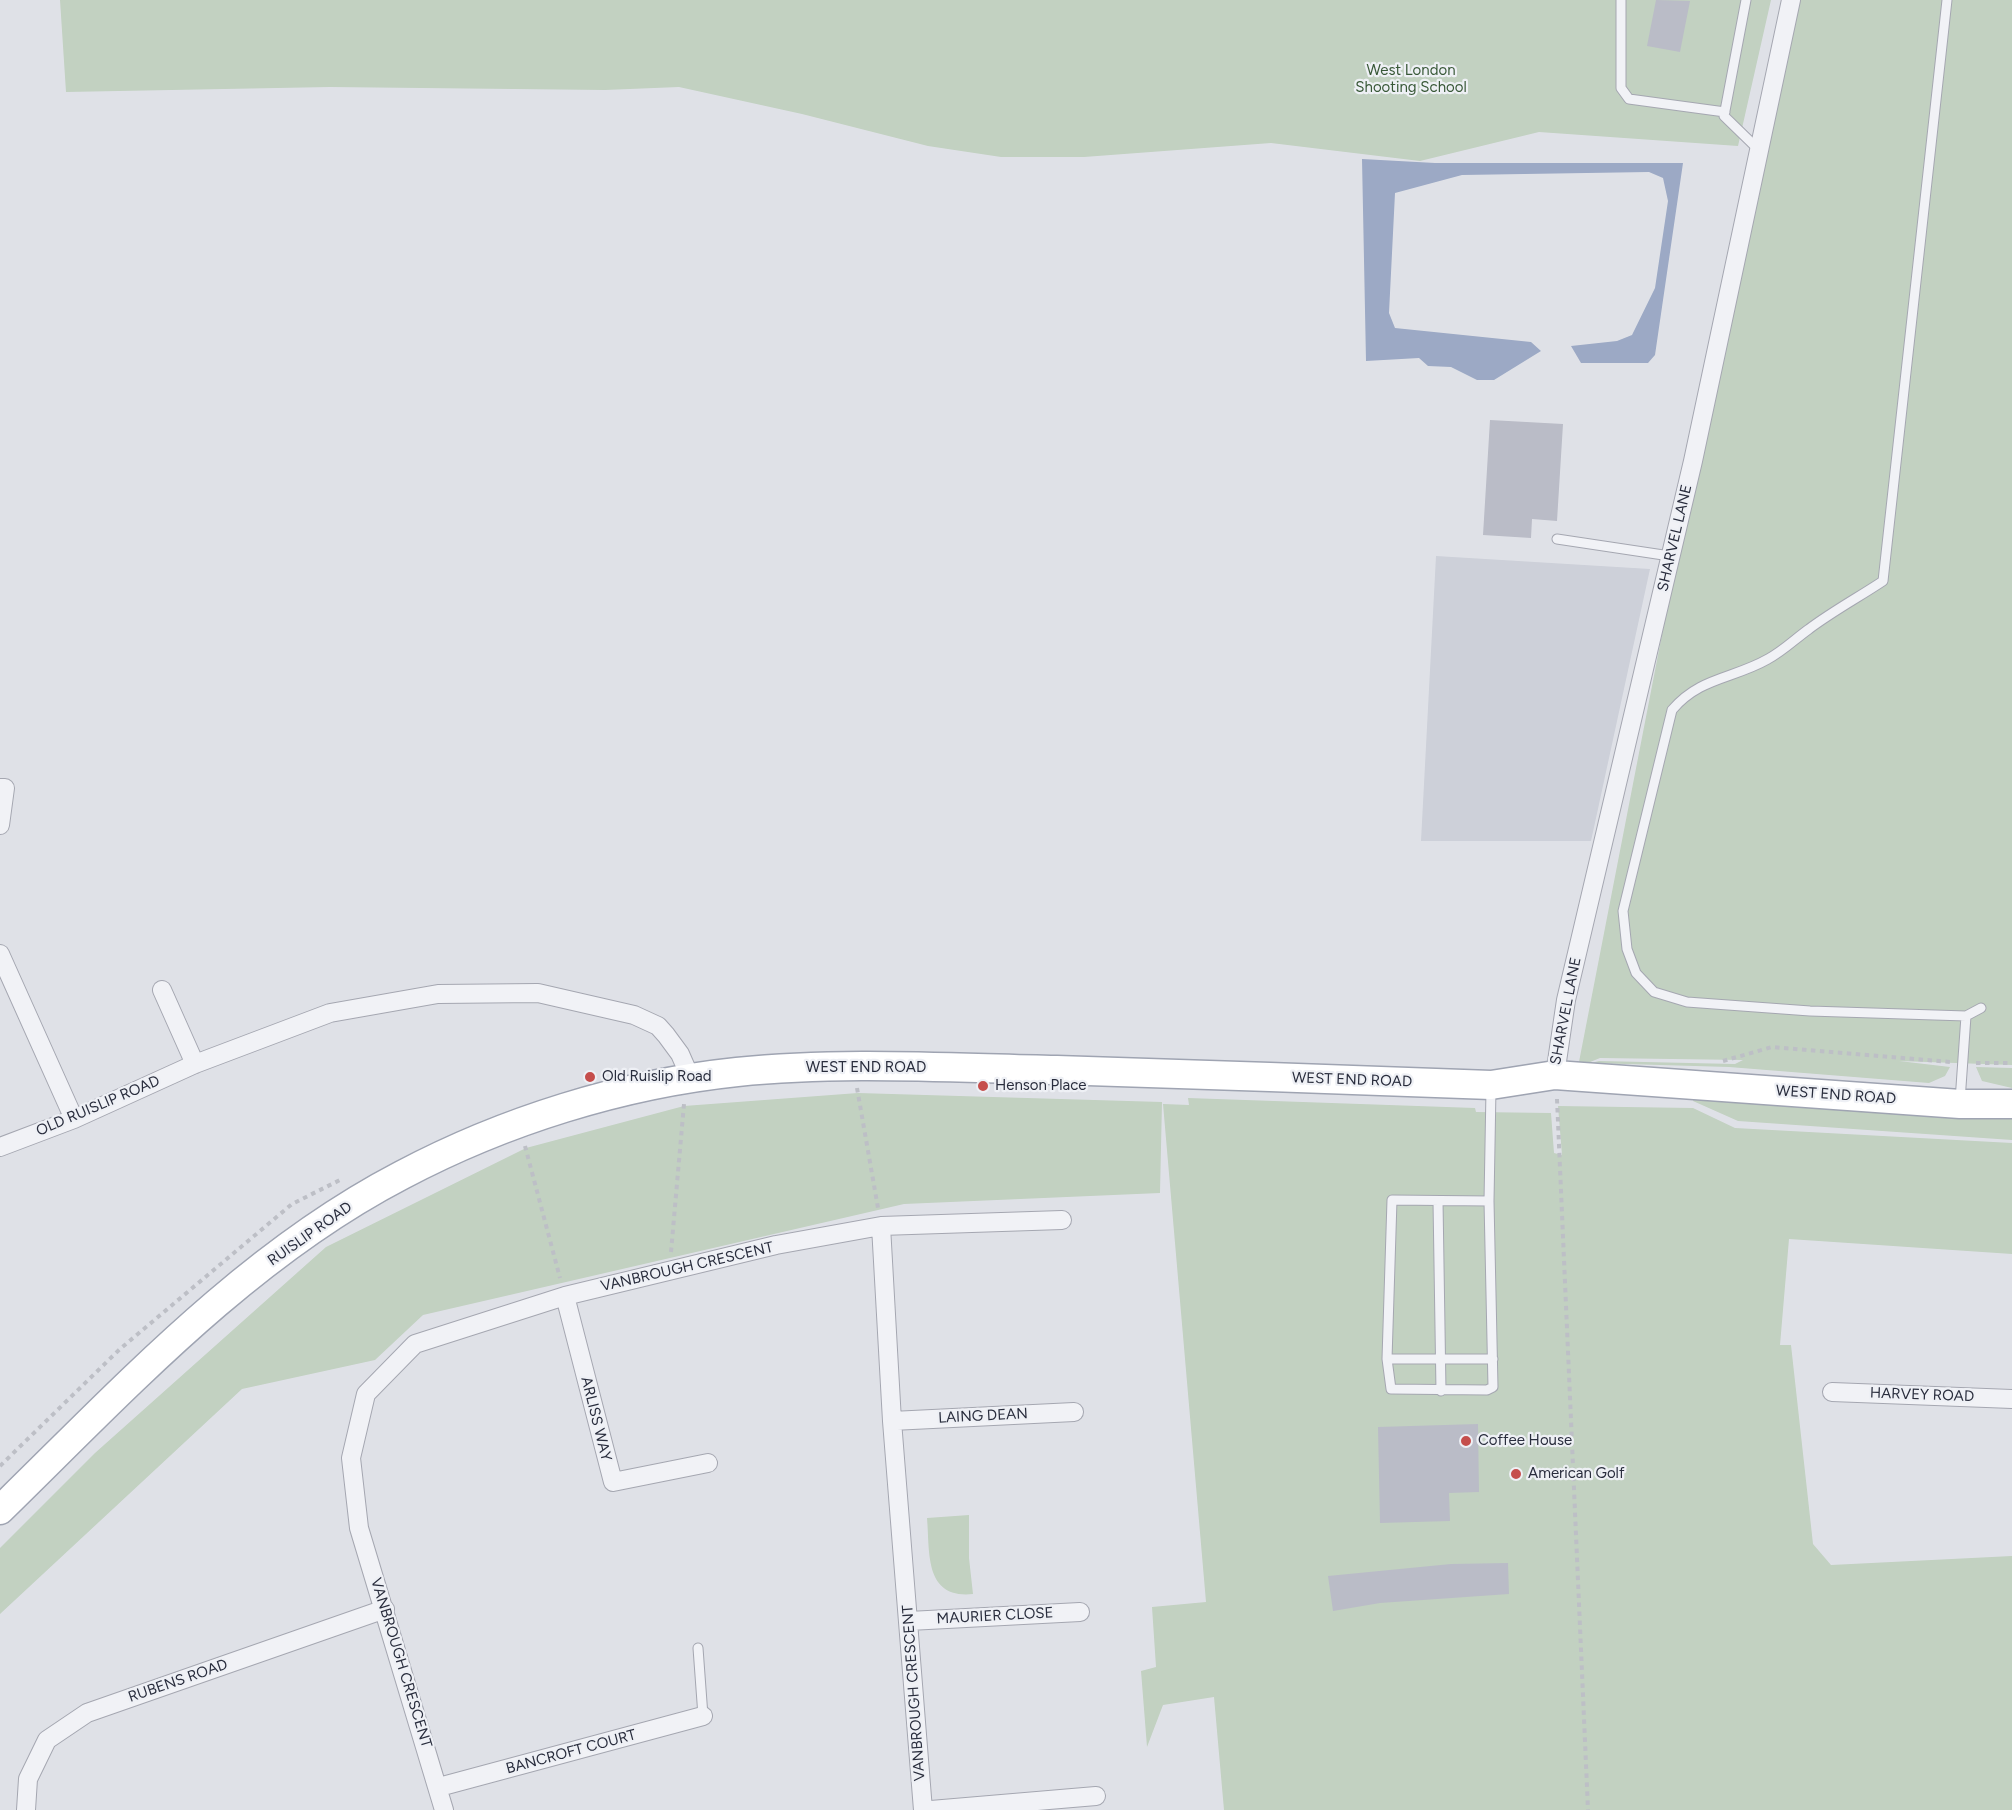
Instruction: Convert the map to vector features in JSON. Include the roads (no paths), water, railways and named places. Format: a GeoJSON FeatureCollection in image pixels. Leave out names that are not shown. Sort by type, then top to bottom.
{"type":"FeatureCollection","features":[{"type":"Feature","properties":{"kind":"main road","name":"WEST END ROAD"},"geometry":{"type":"LineString","coordinates":[[692,1090],[738,1072],[853,1065],[1491,1085],[1555,1075],[1960,1104],[2012,1104]]}},
{"type":"Feature","properties":{"kind":"main road","name":"RUISLIP ROAD"},"geometry":{"type":"LineString","coordinates":[[0,1510],[219,1301],[309,1232],[401,1175],[501,1131],[613,1095],[692,1090]]}},
{"type":"Feature","properties":{"kind":"street","name":"SHARVEL LANE"},"geometry":{"type":"LineString","coordinates":[[1555,1075],[1566,1000],[1670,556],[1760,151],[1791,0]]}},
{"type":"Feature","properties":{"kind":"street"},"geometry":{"type":"LineString","coordinates":[[0,788],[5,788],[0,825]]}},
{"type":"Feature","properties":{"kind":"street"},"geometry":{"type":"LineString","coordinates":[[0,954],[74,1119]]}},
{"type":"Feature","properties":{"kind":"street"},"geometry":{"type":"LineString","coordinates":[[162,990],[195,1064]]}},
{"type":"Feature","properties":{"kind":"street","name":"OLD RUISLIP ROAD"},"geometry":{"type":"LineString","coordinates":[[0,1147],[74,1119],[195,1064],[330,1013],[438,994],[538,993],[647,1020],[666,1035],[680,1054],[692,1090]]}},
{"type":"Feature","properties":{"kind":"street"},"geometry":{"type":"LineString","coordinates":[[881,1226],[1062,1220]]}},
{"type":"Feature","properties":{"kind":"street","name":"VANBROUGH CRESCENT"},"geometry":{"type":"LineString","coordinates":[[444,1810],[439,1787],[359,1528],[351,1458],[366,1394],[415,1344],[565,1296],[776,1245],[881,1226],[891,1420],[923,1810]]}},
{"type":"Feature","properties":{"kind":"street","name":"ARLISS WAY"},"geometry":{"type":"LineString","coordinates":[[565,1296],[613,1482],[708,1463]]}},
{"type":"Feature","properties":{"kind":"street","name":"HARVEY ROAD"},"geometry":{"type":"LineString","coordinates":[[1832,1392],[2012,1399]]}},
{"type":"Feature","properties":{"kind":"street","name":"LAING DEAN"},"geometry":{"type":"LineString","coordinates":[[891,1420],[1074,1412]]}},
{"type":"Feature","properties":{"kind":"street","name":"RUBENS ROAD"},"geometry":{"type":"LineString","coordinates":[[26,1810],[28,1779],[47,1740],[87,1713],[385,1609]]}},
{"type":"Feature","properties":{"kind":"street","name":"MAURIER CLOSE"},"geometry":{"type":"LineString","coordinates":[[909,1621],[1080,1612]]}},
{"type":"Feature","properties":{"kind":"street","name":"BANCROFT COURT"},"geometry":{"type":"LineString","coordinates":[[439,1787],[703,1716]]}},
{"type":"Feature","properties":{"kind":"street"},"geometry":{"type":"LineString","coordinates":[[931,1810],[1096,1796]]}},
{"type":"Feature","properties":{"kind":"lane"},"geometry":{"type":"LineString","coordinates":[[1621,0],[1622,88],[1629,99],[1725,112]]}},
{"type":"Feature","properties":{"kind":"lane"},"geometry":{"type":"LineString","coordinates":[[1746,0],[1724,116],[1760,151]]}},
{"type":"Feature","properties":{"kind":"lane"},"geometry":{"type":"LineString","coordinates":[[1947,0],[1883,581],[1811,627],[1771,658],[1750,669],[1710,681],[1685,694],[1672,710],[1623,911],[1627,949],[1636,973],[1654,992],[1698,1003],[1810,1011],[1966,1016],[1981,1008]]}},
{"type":"Feature","properties":{"kind":"lane"},"geometry":{"type":"LineString","coordinates":[[1557,539],[1670,556]]}},
{"type":"Feature","properties":{"kind":"lane"},"geometry":{"type":"LineString","coordinates":[[1960,1104],[1966,1016]]}},
{"type":"Feature","properties":{"kind":"lane"},"geometry":{"type":"LineString","coordinates":[[1489,1202],[1392,1200],[1387,1359],[1391,1389],[1441,1391],[1486,1390],[1493,1387],[1489,1202],[1491,1085]]}},
{"type":"Feature","properties":{"kind":"lane"},"geometry":{"type":"LineString","coordinates":[[1438,1201],[1441,1391]]}},
{"type":"Feature","properties":{"kind":"lane"},"geometry":{"type":"LineString","coordinates":[[1387,1359],[1493,1359]]}},
{"type":"Feature","properties":{"kind":"lane"},"geometry":{"type":"LineString","coordinates":[[698,1648],[703,1716]]}},
{"type":"Feature","properties":{"kind":"water"},"geometry":{"type":"Polygon","coordinates":[[[1362,159],[1435,163],[1683,163],[1655,355],[1648,363],[1581,363],[1571,346],[1617,341],[1632,335],[1655,288],[1668,201],[1663,178],[1649,172],[1462,175],[1395,193],[1389,313],[1395,328],[1531,342],[1541,351],[1494,380],[1477,380],[1451,367],[1428,366],[1419,358],[1366,361],[1362,159]]]}},
{"type":"Feature","properties":{"kind":"place","name":"Old Ruislip Road"},"geometry":{"type":"Point","coordinates":[590,1077]}},
{"type":"Feature","properties":{"kind":"place","name":"Henson Place"},"geometry":{"type":"Point","coordinates":[983,1086]}},
{"type":"Feature","properties":{"kind":"place","name":"Coffee House"},"geometry":{"type":"Point","coordinates":[1466,1441]}},
{"type":"Feature","properties":{"kind":"place","name":"American Golf"},"geometry":{"type":"Point","coordinates":[1516,1474]}},
{"type":"Feature","properties":{"kind":"park label","name":"West London Shooting School"},"geometry":{"type":"Point","coordinates":[1411,80]}}]}
